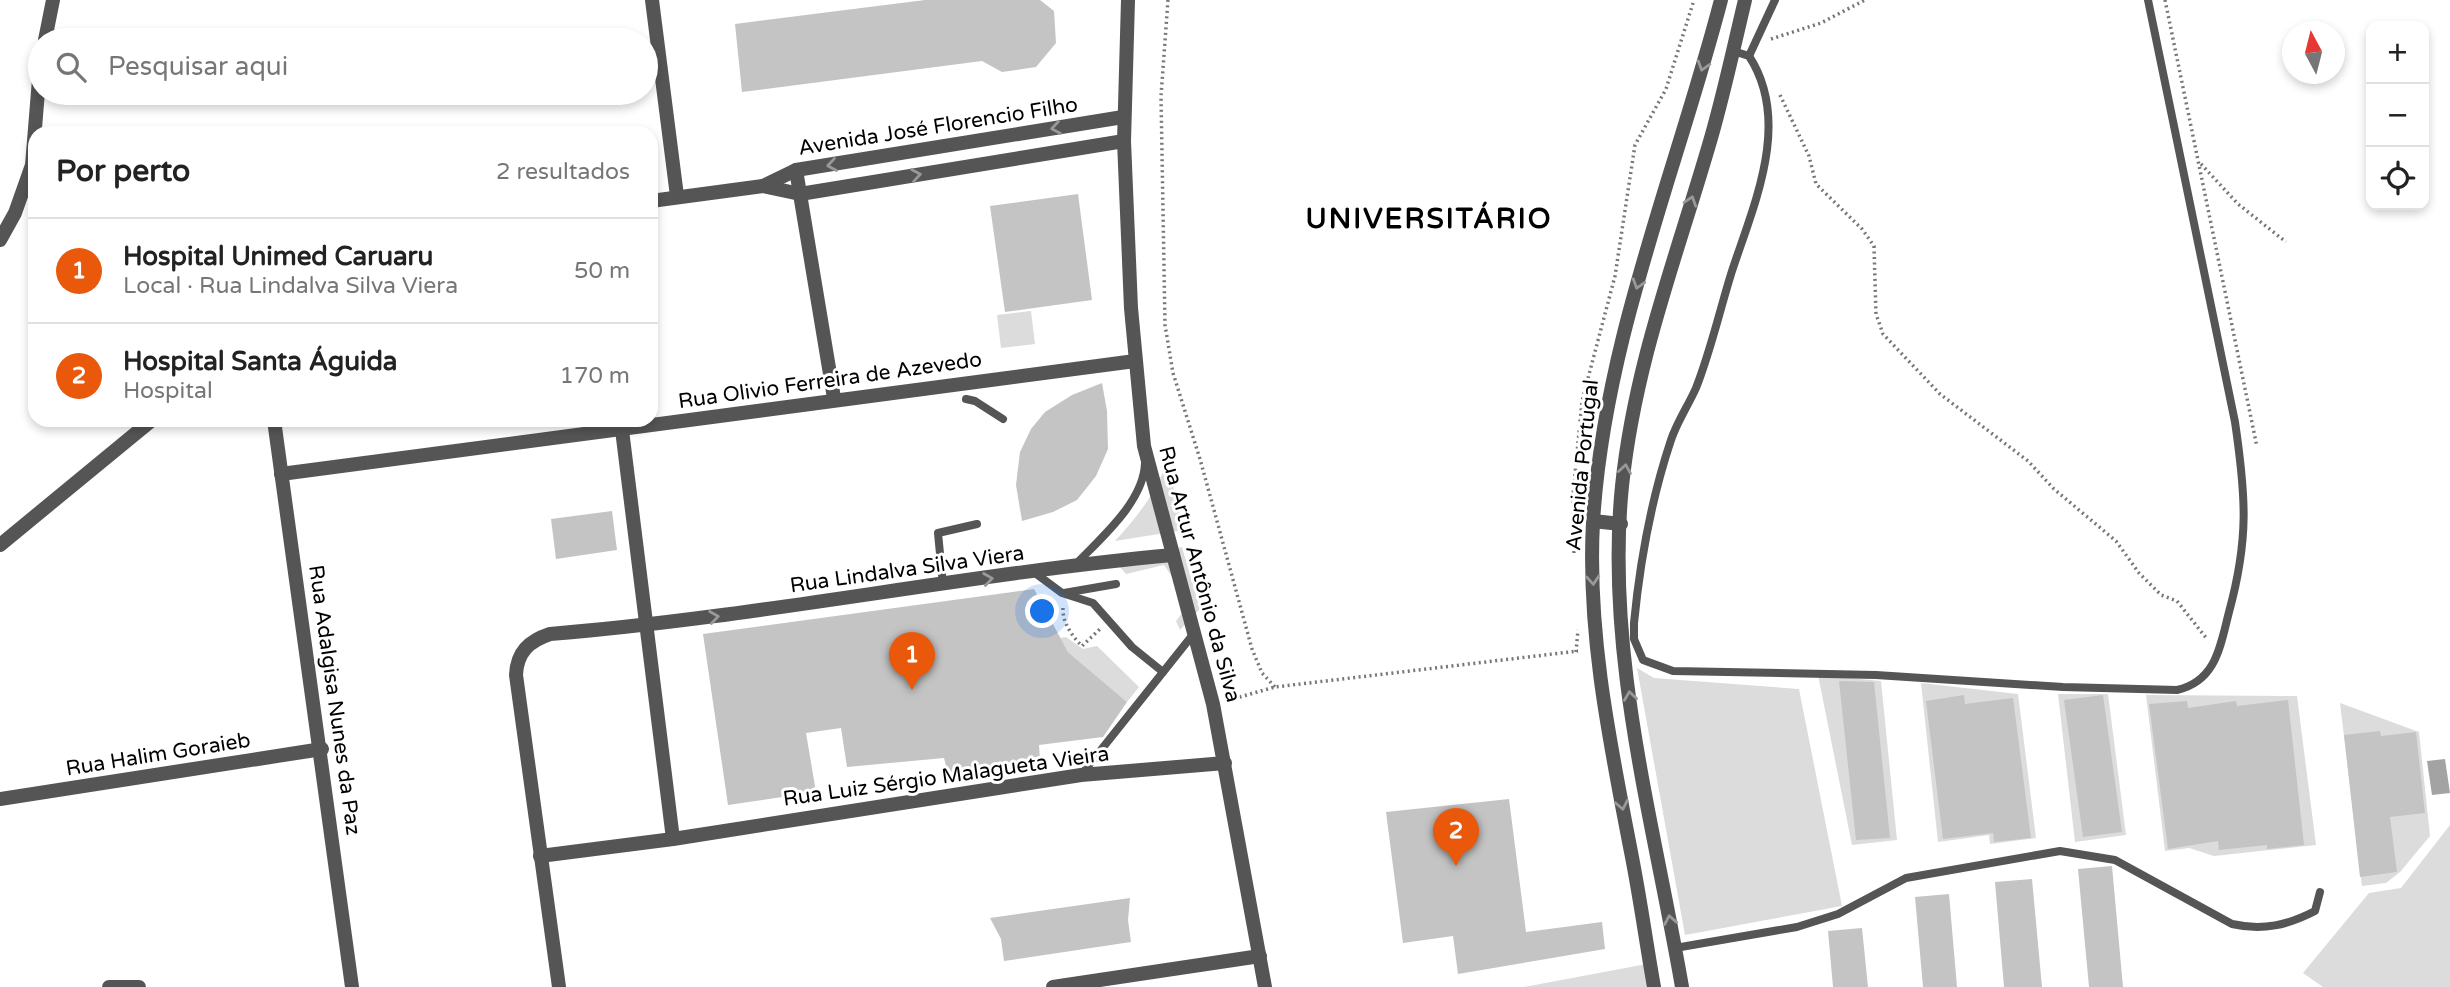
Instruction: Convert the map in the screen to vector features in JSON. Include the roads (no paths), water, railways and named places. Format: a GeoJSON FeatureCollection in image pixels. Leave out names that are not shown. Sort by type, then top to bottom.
{"type":"FeatureCollection","features":[{"type":"Feature","properties":{"kind":"street"},"geometry":{"type":"LineString","coordinates":[[48,28],[53,0]]}},
{"type":"Feature","properties":{"kind":"street"},"geometry":{"type":"LineString","coordinates":[[652,0],[656,28]]}},
{"type":"Feature","properties":{"kind":"street","name":"Rua Artur Antônio da Silva"},"geometry":{"type":"LineString","coordinates":[[1128,0],[1124,141],[1135,361],[1144,446],[1213,704],[1265,987]]}},
{"type":"Feature","properties":{"kind":"street","name":"Avenida Portugal"},"geometry":{"type":"LineString","coordinates":[[1654,987],[1610,742],[1597,641],[1592,568],[1593,521],[1604,421],[1617,356],[1721,0]]}},
{"type":"Feature","properties":{"kind":"street","name":"Avenida Portugal"},"geometry":{"type":"LineString","coordinates":[[1682,987],[1636,740],[1625,653],[1619,592],[1622,486],[1641,372],[1662,289],[1711,137],[1745,0]]}},
{"type":"Feature","properties":{"kind":"street"},"geometry":{"type":"LineString","coordinates":[[658,47],[677,196]]}},
{"type":"Feature","properties":{"kind":"street"},"geometry":{"type":"LineString","coordinates":[[36,126],[38,105]]}},
{"type":"Feature","properties":{"kind":"street","name":"Avenida José Florencio Filho"},"geometry":{"type":"LineString","coordinates":[[763,186],[796,170],[1124,117]]}},
{"type":"Feature","properties":{"kind":"street","name":"Avenida José Florencio Filho"},"geometry":{"type":"LineString","coordinates":[[658,200],[763,186],[800,194],[1124,141]]}},
{"type":"Feature","properties":{"kind":"street"},"geometry":{"type":"LineString","coordinates":[[796,170],[834,398]]}},
{"type":"Feature","properties":{"kind":"street"},"geometry":{"type":"LineString","coordinates":[[0,240],[15,213],[28,180]]}},
{"type":"Feature","properties":{"kind":"street","name":"Rua Olivio Ferreira de Azevedo"},"geometry":{"type":"LineString","coordinates":[[658,425],[834,398],[1135,361]]}},
{"type":"Feature","properties":{"kind":"street"},"geometry":{"type":"LineString","coordinates":[[0,545],[143,427]]}},
{"type":"Feature","properties":{"kind":"street","name":"Rua Adalgisa Nunes da Paz"},"geometry":{"type":"LineString","coordinates":[[275,427],[322,749],[352,987]]}},
{"type":"Feature","properties":{"kind":"street","name":"Rua Olivio Ferreira de Azevedo"},"geometry":{"type":"LineString","coordinates":[[281,474],[642,427]]}},
{"type":"Feature","properties":{"kind":"street"},"geometry":{"type":"LineString","coordinates":[[622,430],[673,839]]}},
{"type":"Feature","properties":{"kind":"street"},"geometry":{"type":"LineString","coordinates":[[1593,521],[1620,524]]}},
{"type":"Feature","properties":{"kind":"street","name":"Rua Lindalva Silva Viera"},"geometry":{"type":"LineString","coordinates":[[559,987],[518,702],[516,662],[524,648],[550,634],[647,626],[1035,573],[1076,565],[1173,555]]}},
{"type":"Feature","properties":{"kind":"street","name":"Rua Halim Goraieb"},"geometry":{"type":"LineString","coordinates":[[0,799],[322,749]]}},
{"type":"Feature","properties":{"kind":"street","name":"Rua Luiz Sérgio Malagueta Vieira"},"geometry":{"type":"LineString","coordinates":[[540,856],[673,839],[1081,775],[1225,763]]}},
{"type":"Feature","properties":{"kind":"street"},"geometry":{"type":"LineString","coordinates":[[1053,987],[1260,956]]}},
{"type":"Feature","properties":{"kind":"street"},"geometry":{"type":"LineString","coordinates":[[110,987],[139,987]]}},
{"type":"Feature","properties":{"kind":"lane"},"geometry":{"type":"LineString","coordinates":[[1749,56],[1775,0]]}},
{"type":"Feature","properties":{"kind":"lane"},"geometry":{"type":"LineString","coordinates":[[1733,51],[1749,56],[1757,68],[1766,98],[1769,130],[1762,179],[1696,387],[1671,437],[1648,524],[1634,623],[1634,639],[1643,660],[1672,671],[1876,675],[2063,687],[2177,690],[2195,686],[2218,653],[2240,578],[2245,528],[2245,485],[2235,422],[2148,0]]}},
{"type":"Feature","properties":{"kind":"lane"},"geometry":{"type":"LineString","coordinates":[[966,399],[975,401],[1003,419]]}},
{"type":"Feature","properties":{"kind":"lane"},"geometry":{"type":"LineString","coordinates":[[1076,565],[1144,480],[1144,446]]}},
{"type":"Feature","properties":{"kind":"lane"},"geometry":{"type":"LineString","coordinates":[[943,585],[938,533],[976,524]]}},
{"type":"Feature","properties":{"kind":"lane"},"geometry":{"type":"LineString","coordinates":[[1035,573],[1062,593],[1093,603],[1132,647],[1163,672]]}},
{"type":"Feature","properties":{"kind":"lane"},"geometry":{"type":"LineString","coordinates":[[1062,593],[1116,584]]}},
{"type":"Feature","properties":{"kind":"lane"},"geometry":{"type":"LineString","coordinates":[[1081,775],[1195,632]]}},
{"type":"Feature","properties":{"kind":"lane"},"geometry":{"type":"LineString","coordinates":[[1675,948],[1797,926],[1838,914],[1906,878],[2060,851],[2115,860],[2232,925],[2250,929],[2275,926],[2315,911],[2320,892]]}},
{"type":"Feature","properties":{"kind":"place","name":"Hospital Unimed Caruaru"},"geometry":{"type":"Point","coordinates":[912,690]}},
{"type":"Feature","properties":{"kind":"place","name":"Hospital Santa Águida"},"geometry":{"type":"Point","coordinates":[1456,866]}},
{"type":"Feature","properties":{"kind":"district","name":"UNIVERSITÁRIO"},"geometry":{"type":"Point","coordinates":[1429,218]}}]}
